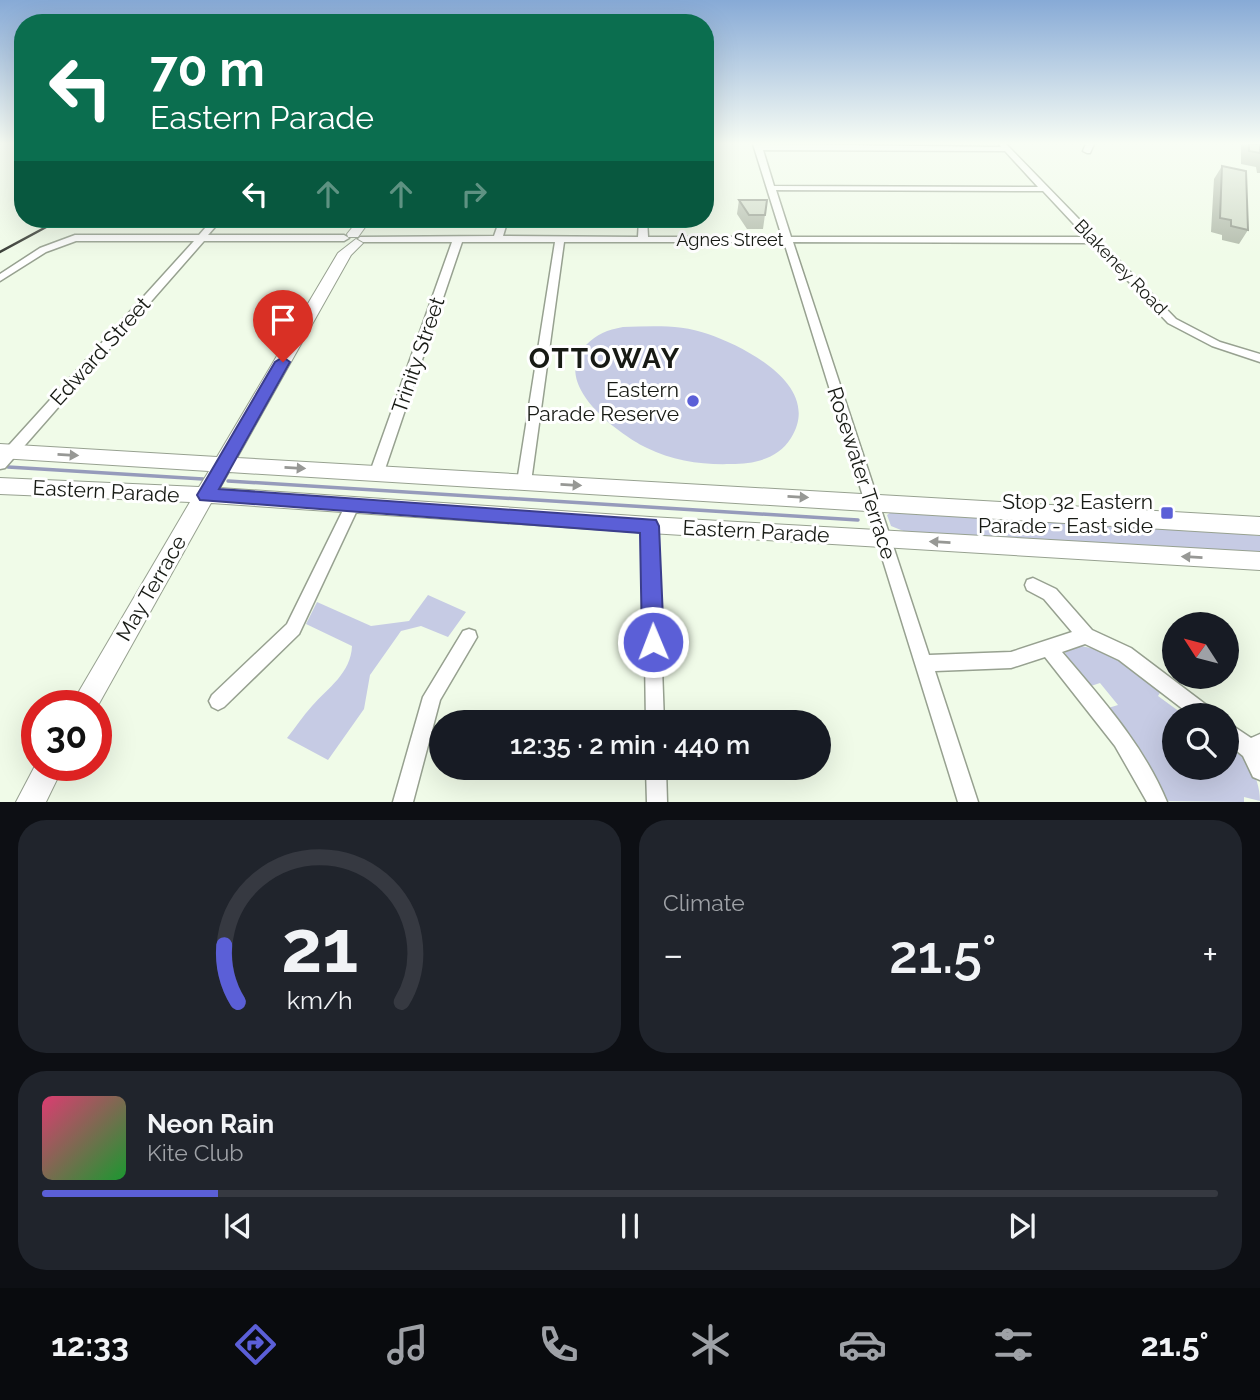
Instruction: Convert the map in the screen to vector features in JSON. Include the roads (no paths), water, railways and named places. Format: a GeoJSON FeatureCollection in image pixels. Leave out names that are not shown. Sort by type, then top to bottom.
{"type":"FeatureCollection","features":[{"type":"Feature","properties":{"kind":"main road","name":"May Terrace"},"geometry":{"type":"LineString","coordinates":[[93,690],[355,236]]}},
{"type":"Feature","properties":{"kind":"main road","name":"Eastern Parade"},"geometry":{"type":"LineString","coordinates":[[4,455],[377,472],[1260,526]]}},
{"type":"Feature","properties":{"kind":"main road","name":"Eastern Parade"},"geometry":{"type":"LineString","coordinates":[[0,486],[206,495],[650,526],[1260,561]]}},
{"type":"Feature","properties":{"kind":"main road"},"geometry":{"type":"LineString","coordinates":[[30,802],[41,781]]}},
{"type":"Feature","properties":{"kind":"street","name":"Rosewater Terrace"},"geometry":{"type":"LineString","coordinates":[[769,181],[968,802]]}},
{"type":"Feature","properties":{"kind":"street","name":"Blakeney Road"},"geometry":{"type":"LineString","coordinates":[[1038,181],[1180,327],[1216,344],[1260,358]]}},
{"type":"Feature","properties":{"kind":"street"},"geometry":{"type":"LineString","coordinates":[[771,188],[1045,189]]}},
{"type":"Feature","properties":{"kind":"street","name":"Edward Street"},"geometry":{"type":"LineString","coordinates":[[4,455],[209,228]]}},
{"type":"Feature","properties":{"kind":"street"},"geometry":{"type":"LineString","coordinates":[[498,239],[501,228]]}},
{"type":"Feature","properties":{"kind":"street"},"geometry":{"type":"LineString","coordinates":[[643,228],[643,239]]}},
{"type":"Feature","properties":{"kind":"street","name":"Agnes Street"},"geometry":{"type":"LineString","coordinates":[[200,238],[355,236],[458,239],[1096,240]]}},
{"type":"Feature","properties":{"kind":"street"},"geometry":{"type":"LineString","coordinates":[[2,276],[43,250],[70,239],[200,238]]}},
{"type":"Feature","properties":{"kind":"street","name":"Trinity Street"},"geometry":{"type":"LineString","coordinates":[[377,472],[458,239]]}},
{"type":"Feature","properties":{"kind":"street"},"geometry":{"type":"LineString","coordinates":[[524,482],[561,239]]}},
{"type":"Feature","properties":{"kind":"street"},"geometry":{"type":"LineString","coordinates":[[218,701],[293,629],[352,506]]}},
{"type":"Feature","properties":{"kind":"street"},"geometry":{"type":"LineString","coordinates":[[650,526],[655,710]]}},
{"type":"Feature","properties":{"kind":"street"},"geometry":{"type":"LineString","coordinates":[[1033,585],[1050,594],[1086,636],[1125,654],[1190,703]]}},
{"type":"Feature","properties":{"kind":"street"},"geometry":{"type":"LineString","coordinates":[[923,663],[1011,660],[1086,636]]}},
{"type":"Feature","properties":{"kind":"street"},"geometry":{"type":"LineString","coordinates":[[403,802],[432,696],[470,637]]}},
{"type":"Feature","properties":{"kind":"street"},"geometry":{"type":"LineString","coordinates":[[1047,647],[1122,738],[1145,774],[1157,802]]}},
{"type":"Feature","properties":{"kind":"street"},"geometry":{"type":"LineString","coordinates":[[1239,737],[1255,746],[1260,770]]}},
{"type":"Feature","properties":{"kind":"street"},"geometry":{"type":"LineString","coordinates":[[656,780],[657,802]]}},
{"type":"Feature","properties":{"kind":"waterway"},"geometry":{"type":"LineString","coordinates":[[8,467],[203,479]]}},
{"type":"Feature","properties":{"kind":"waterway"},"geometry":{"type":"LineString","coordinates":[[228,481],[858,520]]}},
{"type":"Feature","properties":{"kind":"railway"},"geometry":{"type":"LineString","coordinates":[[0,252],[44,228]]}},
{"type":"Feature","properties":{"kind":"place","name":"Eastern Parade Reserve"},"geometry":{"type":"Point","coordinates":[693,401]}},
{"type":"Feature","properties":{"kind":"place","name":"Stop 32 Eastern Parade - East side"},"geometry":{"type":"Point","coordinates":[1167,513]}},
{"type":"Feature","properties":{"kind":"district","name":"OTTOWAY"},"geometry":{"type":"Point","coordinates":[605,358]}}]}
